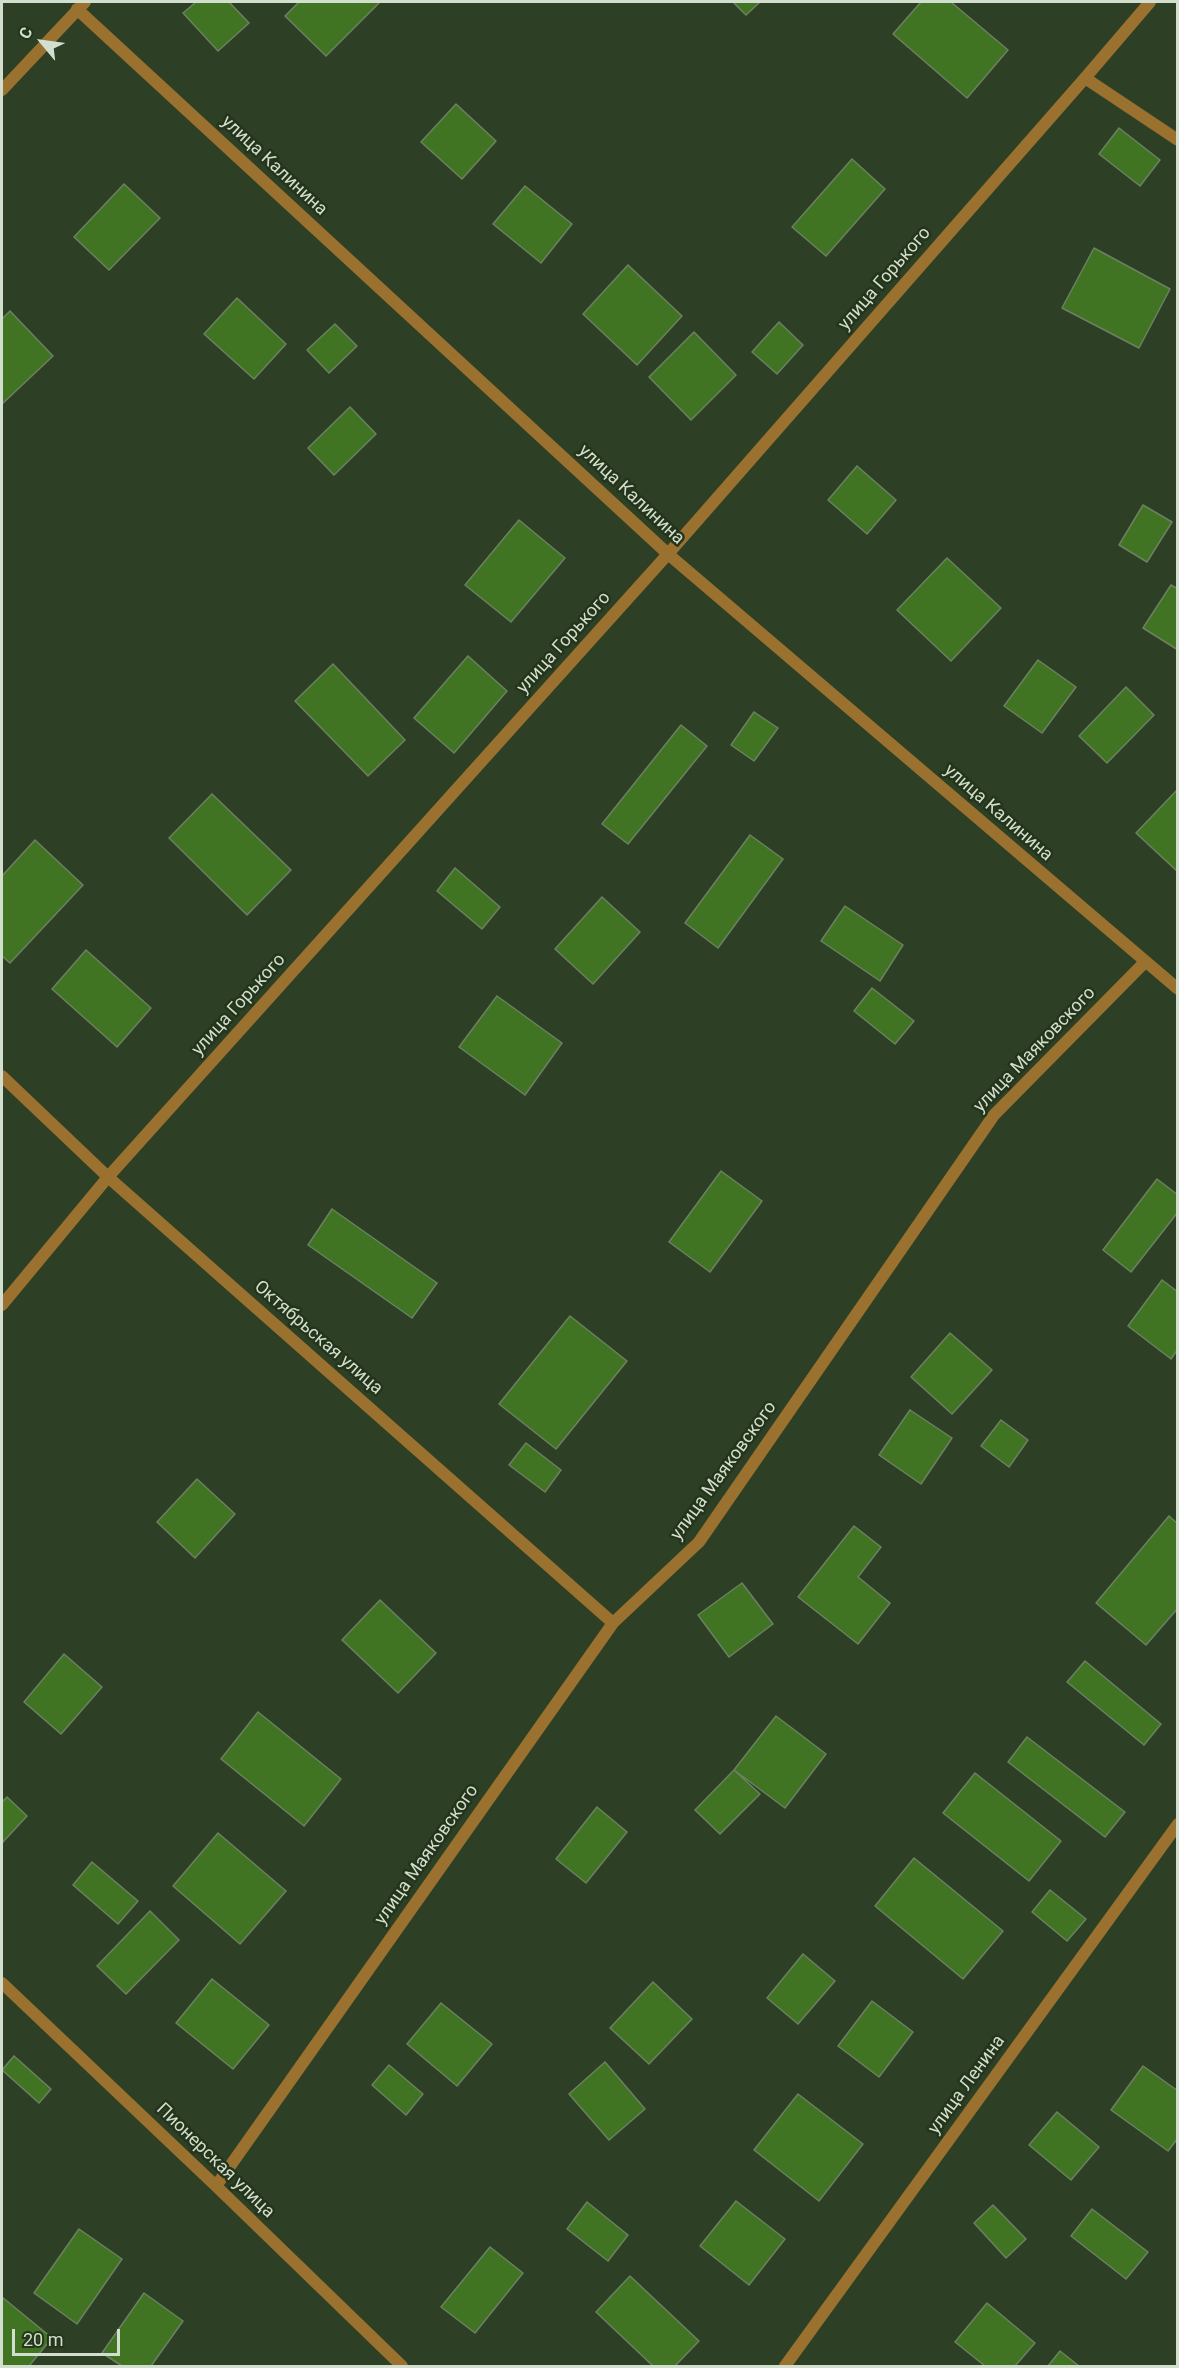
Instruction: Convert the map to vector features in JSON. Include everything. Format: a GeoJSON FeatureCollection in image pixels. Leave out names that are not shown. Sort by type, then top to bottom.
{"type":"FeatureCollection","features":[{"type":"Feature","properties":{"kind":"street","name":"улица Горького"},"geometry":{"type":"LineString","coordinates":[[2,1305],[108,1177],[668,554],[1150,2]]}},
{"type":"Feature","properties":{"kind":"street"},"geometry":{"type":"LineString","coordinates":[[2,90],[81,5]]}},
{"type":"Feature","properties":{"kind":"street","name":"улица Калинина"},"geometry":{"type":"LineString","coordinates":[[81,5],[668,554],[1178,989]]}},
{"type":"Feature","properties":{"kind":"street"},"geometry":{"type":"LineString","coordinates":[[1085,78],[1178,140]]}},
{"type":"Feature","properties":{"kind":"street","name":"улица Маяковского"},"geometry":{"type":"LineString","coordinates":[[216,2186],[613,1623],[699,1542],[994,1115],[1145,962]]}},
{"type":"Feature","properties":{"kind":"street","name":"Октябрьская улица"},"geometry":{"type":"LineString","coordinates":[[2,1076],[108,1177],[613,1623]]}},
{"type":"Feature","properties":{"kind":"street","name":"улица Ленина"},"geometry":{"type":"LineString","coordinates":[[785,2367],[1178,1824]]}},
{"type":"Feature","properties":{"kind":"street","name":"Пионерская улица"},"geometry":{"type":"LineString","coordinates":[[2,1983],[402,2367]]}},
{"type":"Feature","properties":{"kind":"building"},"geometry":{"type":"Polygon","coordinates":[[[196,2],[229,2],[249,23],[218,51],[183,13],[196,2]]]}},
{"type":"Feature","properties":{"kind":"building"},"geometry":{"type":"Polygon","coordinates":[[[299,2],[380,2],[326,56],[285,16],[299,2]]]}},
{"type":"Feature","properties":{"kind":"building"},"geometry":{"type":"Polygon","coordinates":[[[733,2],[760,2],[746,15],[733,2]]]}},
{"type":"Feature","properties":{"kind":"building"},"geometry":{"type":"Polygon","coordinates":[[[921,2],[951,2],[1008,50],[967,98],[893,34],[921,2]]]}},
{"type":"Feature","properties":{"kind":"building"},"geometry":{"type":"Polygon","coordinates":[[[456,104],[496,141],[462,179],[421,142],[456,104]]]}},
{"type":"Feature","properties":{"kind":"building"},"geometry":{"type":"Polygon","coordinates":[[[1119,128],[1160,160],[1140,186],[1099,154],[1119,128]]]}},
{"type":"Feature","properties":{"kind":"building"},"geometry":{"type":"Polygon","coordinates":[[[852,159],[885,189],[826,256],[792,227],[852,159]]]}},
{"type":"Feature","properties":{"kind":"building"},"geometry":{"type":"Polygon","coordinates":[[[124,184],[160,218],[109,270],[74,237],[124,184]]]}},
{"type":"Feature","properties":{"kind":"building"},"geometry":{"type":"Polygon","coordinates":[[[525,186],[572,224],[541,263],[493,224],[525,186]]]}},
{"type":"Feature","properties":{"kind":"building"},"geometry":{"type":"Polygon","coordinates":[[[1094,248],[1170,289],[1139,348],[1062,308],[1094,248]]]}},
{"type":"Feature","properties":{"kind":"building"},"geometry":{"type":"Polygon","coordinates":[[[628,265],[682,316],[637,365],[583,314],[628,265]]]}},
{"type":"Feature","properties":{"kind":"building"},"geometry":{"type":"Polygon","coordinates":[[[237,298],[286,344],[254,379],[204,334],[237,298]]]}},
{"type":"Feature","properties":{"kind":"building"},"geometry":{"type":"Polygon","coordinates":[[[10,311],[53,356],[2,404],[2,319],[10,311]]]}},
{"type":"Feature","properties":{"kind":"building"},"geometry":{"type":"Polygon","coordinates":[[[779,322],[803,345],[777,374],[752,352],[779,322]]]}},
{"type":"Feature","properties":{"kind":"building"},"geometry":{"type":"Polygon","coordinates":[[[335,324],[357,346],[329,373],[307,350],[335,324]]]}},
{"type":"Feature","properties":{"kind":"building"},"geometry":{"type":"Polygon","coordinates":[[[694,332],[736,375],[691,420],[649,377],[694,332]]]}},
{"type":"Feature","properties":{"kind":"building"},"geometry":{"type":"Polygon","coordinates":[[[350,407],[376,434],[334,475],[308,448],[350,407]]]}},
{"type":"Feature","properties":{"kind":"building"},"geometry":{"type":"Polygon","coordinates":[[[857,466],[896,500],[867,534],[828,500],[857,466]]]}},
{"type":"Feature","properties":{"kind":"building"},"geometry":{"type":"Polygon","coordinates":[[[1143,505],[1172,522],[1147,562],[1119,545],[1143,505]]]}},
{"type":"Feature","properties":{"kind":"building"},"geometry":{"type":"Polygon","coordinates":[[[519,520],[565,558],[511,622],[465,585],[519,520]]]}},
{"type":"Feature","properties":{"kind":"building"},"geometry":{"type":"Polygon","coordinates":[[[947,558],[1001,608],[951,661],[897,610],[947,558]]]}},
{"type":"Feature","properties":{"kind":"building"},"geometry":{"type":"Polygon","coordinates":[[[1171,585],[1178,589],[1178,650],[1143,628],[1171,585]]]}},
{"type":"Feature","properties":{"kind":"building"},"geometry":{"type":"Polygon","coordinates":[[[468,656],[507,691],[454,753],[414,718],[468,656]]]}},
{"type":"Feature","properties":{"kind":"building"},"geometry":{"type":"Polygon","coordinates":[[[1038,660],[1076,687],[1042,733],[1004,706],[1038,660]]]}},
{"type":"Feature","properties":{"kind":"building"},"geometry":{"type":"Polygon","coordinates":[[[333,664],[405,740],[368,776],[295,701],[333,664]]]}},
{"type":"Feature","properties":{"kind":"building"},"geometry":{"type":"Polygon","coordinates":[[[1126,687],[1154,715],[1107,763],[1079,736],[1126,687]]]}},
{"type":"Feature","properties":{"kind":"building"},"geometry":{"type":"Polygon","coordinates":[[[754,712],[778,728],[754,761],[731,745],[754,712]]]}},
{"type":"Feature","properties":{"kind":"building"},"geometry":{"type":"Polygon","coordinates":[[[681,725],[707,746],[628,844],[602,824],[681,725]]]}},
{"type":"Feature","properties":{"kind":"building"},"geometry":{"type":"Polygon","coordinates":[[[1178,789],[1178,872],[1136,833],[1178,789]]]}},
{"type":"Feature","properties":{"kind":"building"},"geometry":{"type":"Polygon","coordinates":[[[212,794],[291,870],[247,915],[169,838],[212,794]]]}},
{"type":"Feature","properties":{"kind":"building"},"geometry":{"type":"Polygon","coordinates":[[[750,835],[783,859],[718,948],[685,923],[750,835]]]}},
{"type":"Feature","properties":{"kind":"building"},"geometry":{"type":"Polygon","coordinates":[[[35,840],[83,885],[10,963],[2,956],[2,876],[35,840]]]}},
{"type":"Feature","properties":{"kind":"building"},"geometry":{"type":"Polygon","coordinates":[[[455,868],[500,907],[482,929],[437,891],[455,868]]]}},
{"type":"Feature","properties":{"kind":"building"},"geometry":{"type":"Polygon","coordinates":[[[602,897],[640,932],[593,984],[555,949],[602,897]]]}},
{"type":"Feature","properties":{"kind":"building"},"geometry":{"type":"Polygon","coordinates":[[[845,906],[903,945],[880,981],[821,941],[845,906]]]}},
{"type":"Feature","properties":{"kind":"building"},"geometry":{"type":"Polygon","coordinates":[[[86,950],[151,1008],[117,1047],[52,989],[86,950]]]}},
{"type":"Feature","properties":{"kind":"building"},"geometry":{"type":"Polygon","coordinates":[[[872,988],[914,1021],[895,1044],[854,1011],[872,988]]]}},
{"type":"Feature","properties":{"kind":"building"},"geometry":{"type":"Polygon","coordinates":[[[497,996],[562,1043],[525,1095],[459,1047],[497,996]]]}},
{"type":"Feature","properties":{"kind":"building"},"geometry":{"type":"Polygon","coordinates":[[[721,1171],[762,1201],[710,1272],[669,1242],[721,1171]]]}},
{"type":"Feature","properties":{"kind":"building"},"geometry":{"type":"Polygon","coordinates":[[[1157,1179],[1178,1195],[1178,1212],[1131,1272],[1103,1250],[1157,1179]]]}},
{"type":"Feature","properties":{"kind":"building"},"geometry":{"type":"Polygon","coordinates":[[[332,1209],[437,1283],[412,1318],[308,1245],[332,1209]]]}},
{"type":"Feature","properties":{"kind":"building"},"geometry":{"type":"Polygon","coordinates":[[[1162,1280],[1178,1292],[1178,1349],[1171,1359],[1128,1326],[1162,1280]]]}},
{"type":"Feature","properties":{"kind":"building"},"geometry":{"type":"Polygon","coordinates":[[[570,1316],[627,1361],[556,1449],[499,1404],[570,1316]]]}},
{"type":"Feature","properties":{"kind":"building"},"geometry":{"type":"Polygon","coordinates":[[[950,1333],[992,1370],[952,1414],[911,1377],[950,1333]]]}},
{"type":"Feature","properties":{"kind":"building"},"geometry":{"type":"Polygon","coordinates":[[[910,1410],[952,1438],[921,1484],[879,1455],[910,1410]]]}},
{"type":"Feature","properties":{"kind":"building"},"geometry":{"type":"Polygon","coordinates":[[[1001,1420],[1028,1440],[1009,1467],[981,1446],[1001,1420]]]}},
{"type":"Feature","properties":{"kind":"building"},"geometry":{"type":"Polygon","coordinates":[[[526,1443],[561,1470],[545,1492],[509,1465],[526,1443]]]}},
{"type":"Feature","properties":{"kind":"building"},"geometry":{"type":"Polygon","coordinates":[[[197,1479],[235,1514],[195,1558],[157,1522],[197,1479]]]}},
{"type":"Feature","properties":{"kind":"building"},"geometry":{"type":"Polygon","coordinates":[[[1169,1516],[1178,1524],[1178,1608],[1146,1645],[1096,1603],[1169,1516]]]}},
{"type":"Feature","properties":{"kind":"building"},"geometry":{"type":"Polygon","coordinates":[[[854,1526],[881,1547],[858,1577],[890,1603],[858,1644],[798,1597],[854,1526]]]}},
{"type":"Feature","properties":{"kind":"building"},"geometry":{"type":"Polygon","coordinates":[[[742,1583],[773,1624],[729,1657],[698,1615],[742,1583]]]}},
{"type":"Feature","properties":{"kind":"building"},"geometry":{"type":"Polygon","coordinates":[[[380,1600],[436,1653],[398,1693],[342,1640],[380,1600]]]}},
{"type":"Feature","properties":{"kind":"building"},"geometry":{"type":"Polygon","coordinates":[[[64,1654],[102,1687],[61,1734],[24,1702],[64,1654]]]}},
{"type":"Feature","properties":{"kind":"building"},"geometry":{"type":"Polygon","coordinates":[[[1085,1661],[1161,1724],[1144,1745],[1067,1682],[1085,1661]]]}},
{"type":"Feature","properties":{"kind":"building"},"geometry":{"type":"Polygon","coordinates":[[[258,1712],[341,1779],[304,1826],[221,1759],[258,1712]]]}},
{"type":"Feature","properties":{"kind":"building"},"geometry":{"type":"Polygon","coordinates":[[[776,1716],[826,1754],[785,1808],[734,1770],[776,1716]]]}},
{"type":"Feature","properties":{"kind":"building"},"geometry":{"type":"Polygon","coordinates":[[[1027,1737],[1125,1812],[1105,1837],[1008,1762],[1027,1737]]]}},
{"type":"Feature","properties":{"kind":"building"},"geometry":{"type":"Polygon","coordinates":[[[734,1770],[760,1794],[720,1834],[695,1810],[734,1770]]]}},
{"type":"Feature","properties":{"kind":"building"},"geometry":{"type":"Polygon","coordinates":[[[975,1773],[1061,1841],[1029,1881],[943,1813],[975,1773]]]}},
{"type":"Feature","properties":{"kind":"building"},"geometry":{"type":"Polygon","coordinates":[[[7,1797],[27,1816],[2,1843],[2,1802],[7,1797]]]}},
{"type":"Feature","properties":{"kind":"building"},"geometry":{"type":"Polygon","coordinates":[[[597,1807],[627,1832],[586,1883],[556,1859],[597,1807]]]}},
{"type":"Feature","properties":{"kind":"building"},"geometry":{"type":"Polygon","coordinates":[[[218,1833],[286,1891],[240,1944],[173,1886],[218,1833]]]}},
{"type":"Feature","properties":{"kind":"building"},"geometry":{"type":"Polygon","coordinates":[[[914,1858],[1003,1931],[963,1979],[875,1906],[914,1858]]]}},
{"type":"Feature","properties":{"kind":"building"},"geometry":{"type":"Polygon","coordinates":[[[92,1862],[138,1901],[118,1924],[73,1885],[92,1862]]]}},
{"type":"Feature","properties":{"kind":"building"},"geometry":{"type":"Polygon","coordinates":[[[1050,1890],[1086,1919],[1067,1941],[1032,1912],[1050,1890]]]}},
{"type":"Feature","properties":{"kind":"building"},"geometry":{"type":"Polygon","coordinates":[[[150,1911],[179,1940],[126,1994],[97,1966],[150,1911]]]}},
{"type":"Feature","properties":{"kind":"building"},"geometry":{"type":"Polygon","coordinates":[[[803,1954],[835,1981],[798,2024],[767,1998],[803,1954]]]}},
{"type":"Feature","properties":{"kind":"building"},"geometry":{"type":"Polygon","coordinates":[[[212,1979],[269,2025],[233,2069],[176,2023],[212,1979]]]}},
{"type":"Feature","properties":{"kind":"building"},"geometry":{"type":"Polygon","coordinates":[[[653,1982],[692,2019],[649,2064],[610,2028],[653,1982]]]}},
{"type":"Feature","properties":{"kind":"building"},"geometry":{"type":"Polygon","coordinates":[[[872,2001],[913,2032],[879,2077],[838,2046],[872,2001]]]}},
{"type":"Feature","properties":{"kind":"building"},"geometry":{"type":"Polygon","coordinates":[[[441,2003],[492,2044],[457,2086],[407,2044],[441,2003]]]}},
{"type":"Feature","properties":{"kind":"building"},"geometry":{"type":"Polygon","coordinates":[[[14,2056],[51,2089],[39,2103],[2,2070],[14,2056]]]}},
{"type":"Feature","properties":{"kind":"building"},"geometry":{"type":"Polygon","coordinates":[[[605,2062],[645,2109],[609,2140],[569,2094],[605,2062]]]}},
{"type":"Feature","properties":{"kind":"building"},"geometry":{"type":"Polygon","coordinates":[[[389,2065],[423,2094],[406,2115],[372,2085],[389,2065]]]}},
{"type":"Feature","properties":{"kind":"building"},"geometry":{"type":"Polygon","coordinates":[[[1143,2066],[1178,2091],[1178,2138],[1168,2151],[1111,2110],[1143,2066]]]}},
{"type":"Feature","properties":{"kind":"building"},"geometry":{"type":"Polygon","coordinates":[[[798,2094],[863,2144],[819,2201],[754,2150],[798,2094]]]}},
{"type":"Feature","properties":{"kind":"building"},"geometry":{"type":"Polygon","coordinates":[[[1057,2112],[1099,2147],[1071,2180],[1029,2145],[1057,2112]]]}},
{"type":"Feature","properties":{"kind":"building"},"geometry":{"type":"Polygon","coordinates":[[[736,2201],[785,2239],[749,2285],[700,2246],[736,2201]]]}},
{"type":"Feature","properties":{"kind":"building"},"geometry":{"type":"Polygon","coordinates":[[[587,2202],[628,2235],[608,2261],[567,2229],[587,2202]]]}},
{"type":"Feature","properties":{"kind":"building"},"geometry":{"type":"Polygon","coordinates":[[[993,2205],[1026,2239],[1006,2258],[974,2223],[993,2205]]]}},
{"type":"Feature","properties":{"kind":"building"},"geometry":{"type":"Polygon","coordinates":[[[1092,2209],[1148,2252],[1126,2279],[1071,2236],[1092,2209]]]}},
{"type":"Feature","properties":{"kind":"building"},"geometry":{"type":"Polygon","coordinates":[[[79,2229],[122,2259],[77,2324],[34,2293],[79,2229]]]}},
{"type":"Feature","properties":{"kind":"building"},"geometry":{"type":"Polygon","coordinates":[[[490,2247],[523,2273],[475,2333],[441,2307],[490,2247]]]}},
{"type":"Feature","properties":{"kind":"building"},"geometry":{"type":"Polygon","coordinates":[[[630,2276],[699,2341],[675,2366],[653,2366],[596,2312],[630,2276]]]}},
{"type":"Feature","properties":{"kind":"building"},"geometry":{"type":"Polygon","coordinates":[[[144,2293],[183,2321],[151,2366],[122,2366],[102,2353],[144,2293]]]}},
{"type":"Feature","properties":{"kind":"building"},"geometry":{"type":"Polygon","coordinates":[[[2,2297],[52,2338],[29,2366],[2,2366],[2,2297]]]}},
{"type":"Feature","properties":{"kind":"building"},"geometry":{"type":"Polygon","coordinates":[[[987,2303],[1035,2343],[1015,2366],[985,2366],[955,2342],[987,2303]]]}},
{"type":"Feature","properties":{"kind":"building"},"geometry":{"type":"Polygon","coordinates":[[[1060,2351],[1079,2366],[1048,2366],[1060,2351]]]}}]}
